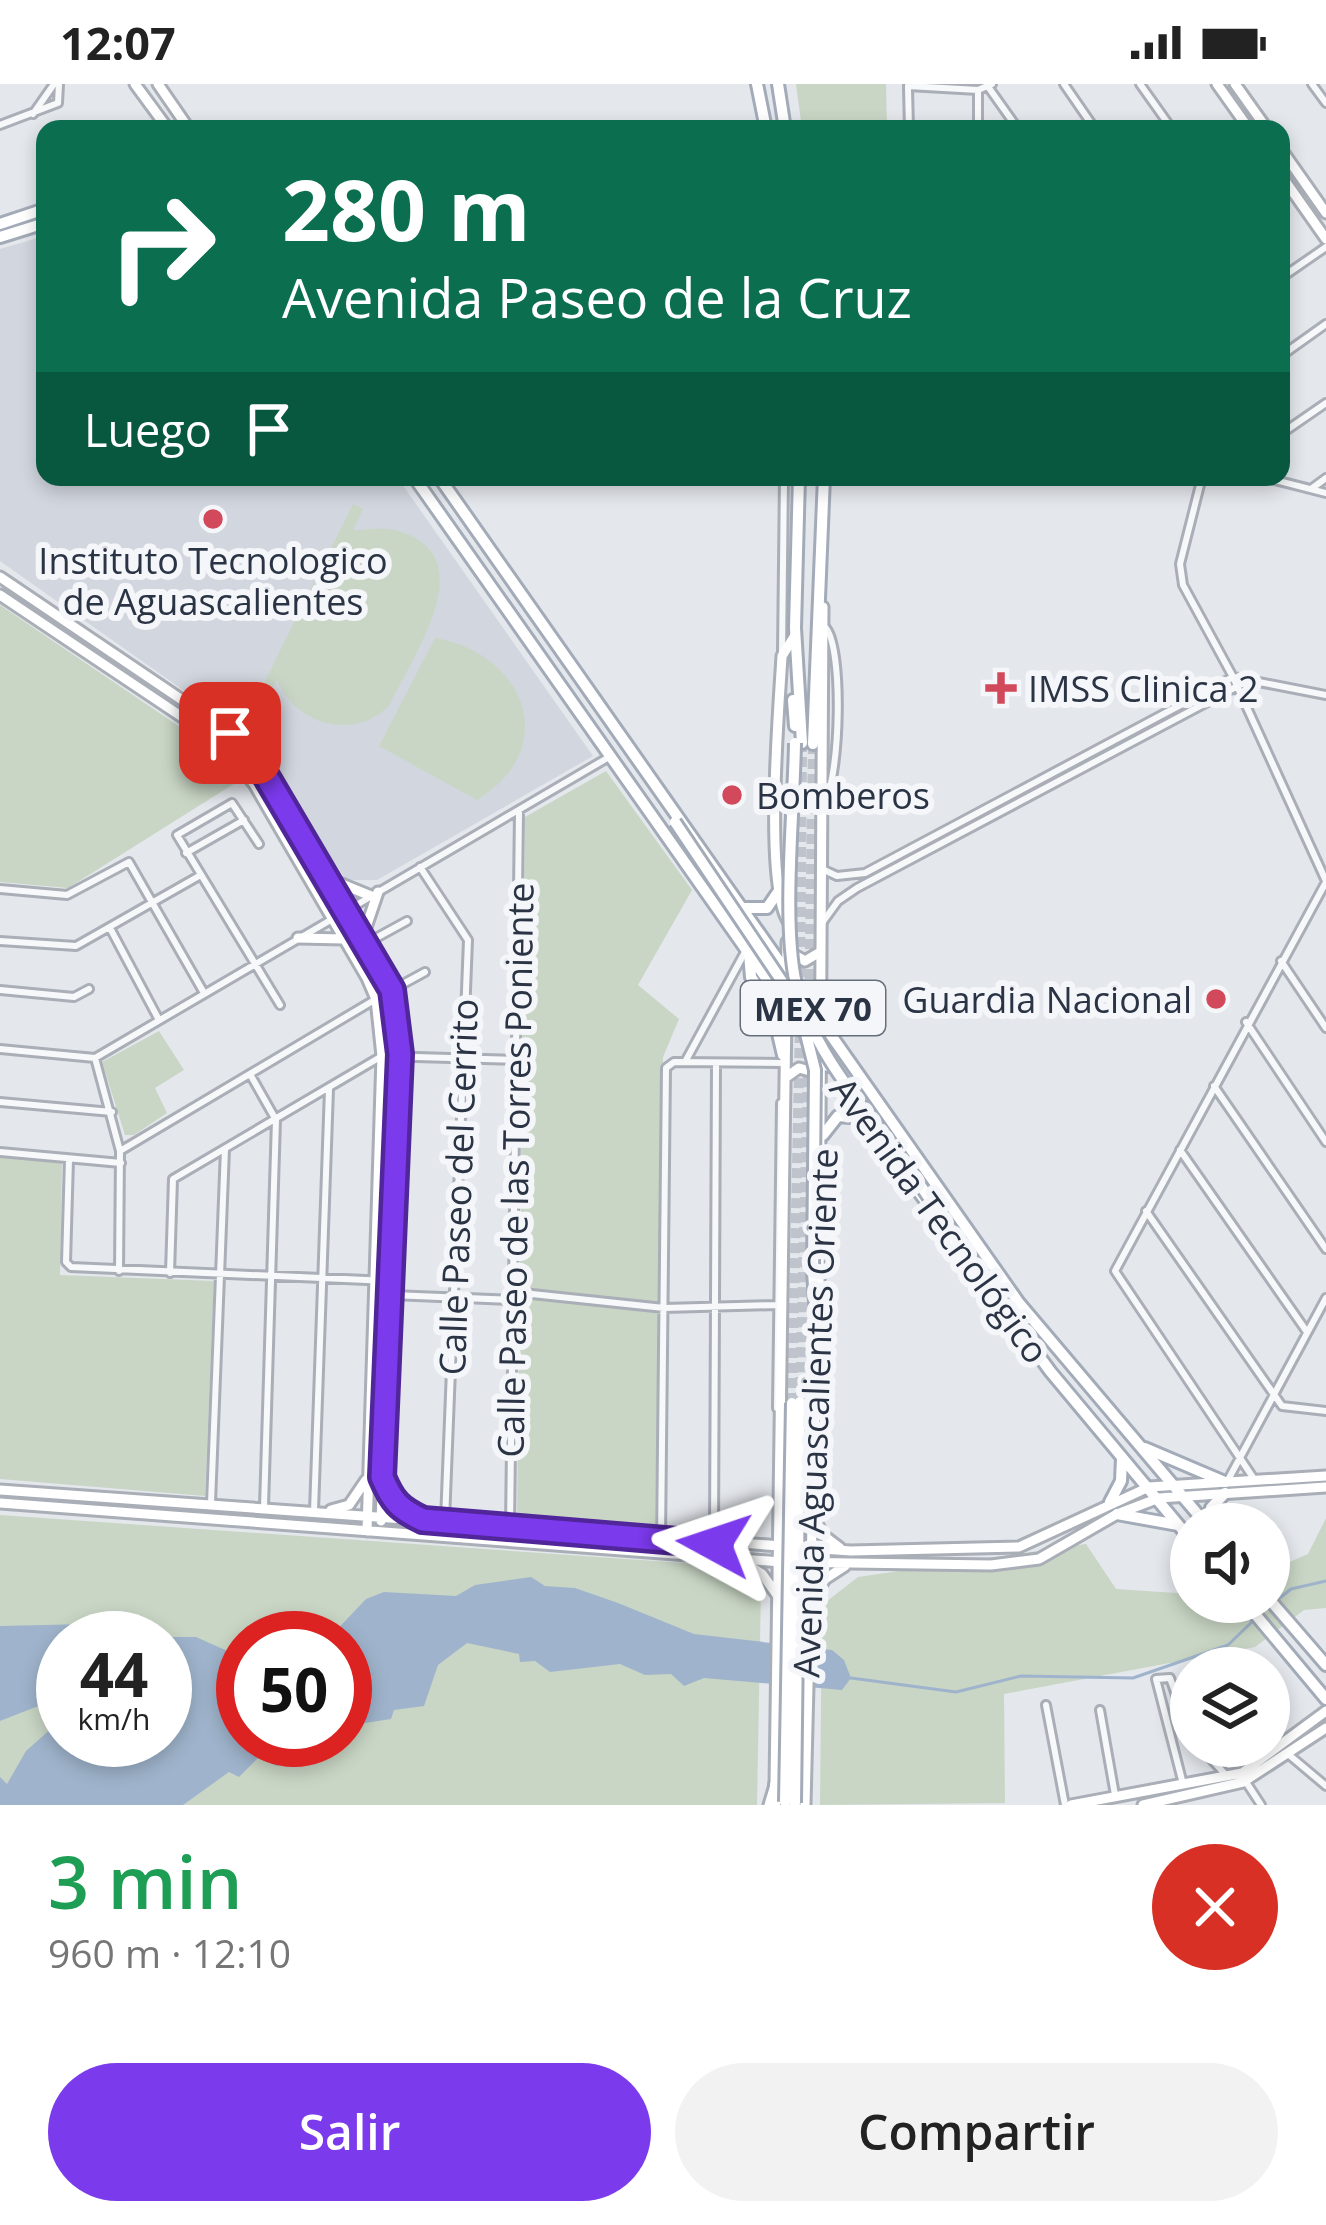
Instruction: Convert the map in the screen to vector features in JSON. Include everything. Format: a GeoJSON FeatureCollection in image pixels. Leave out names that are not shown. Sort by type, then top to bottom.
{"type":"FeatureCollection","features":[{"type":"Feature","properties":{"kind":"main road"},"geometry":{"type":"LineString","coordinates":[[135,84],[161,120]]}},
{"type":"Feature","properties":{"kind":"main road"},"geometry":{"type":"LineString","coordinates":[[158,84],[183,120]]}},
{"type":"Feature","properties":{"kind":"main road"},"geometry":{"type":"LineString","coordinates":[[758,84],[764,120]]}},
{"type":"Feature","properties":{"kind":"main road"},"geometry":{"type":"LineString","coordinates":[[778,84],[784,120]]}},
{"type":"Feature","properties":{"kind":"main road"},"geometry":{"type":"LineString","coordinates":[[1217,84],[1243,120]]}},
{"type":"Feature","properties":{"kind":"main road"},"geometry":{"type":"LineString","coordinates":[[1235,84],[1261,120]]}},
{"type":"Feature","properties":{"kind":"main road"},"geometry":{"type":"LineString","coordinates":[[1290,162],[1326,213]]}},
{"type":"Feature","properties":{"kind":"main road"},"geometry":{"type":"LineString","coordinates":[[1290,189],[1326,243]]}},
{"type":"Feature","properties":{"kind":"main road"},"geometry":{"type":"LineString","coordinates":[[0,224],[36,212]]}},
{"type":"Feature","properties":{"kind":"main road"},"geometry":{"type":"LineString","coordinates":[[0,237],[36,226]]}},
{"type":"Feature","properties":{"kind":"main road","name":"Avenida Tecnológico"},"geometry":{"type":"LineString","coordinates":[[420,486],[866,1121],[956,1244],[1170,1514]]}},
{"type":"Feature","properties":{"kind":"main road","name":"Avenida Tecnológico"},"geometry":{"type":"LineString","coordinates":[[445,486],[1019,1303],[1188,1503]]}},
{"type":"Feature","properties":{"kind":"main road","name":"Avenida Aguascalientes Oriente"},"geometry":{"type":"LineString","coordinates":[[775,1785],[783,1422],[783,1059],[799,486]]}},
{"type":"Feature","properties":{"kind":"main road","name":"Avenida Aguascalientes Oriente"},"geometry":{"type":"LineString","coordinates":[[787,1804],[808,1691],[824,1059],[824,486]]}},
{"type":"Feature","properties":{"kind":"main road"},"geometry":{"type":"LineString","coordinates":[[0,578],[230,733],[266,776],[392,990],[400,1054],[381,1532]]}},
{"type":"Feature","properties":{"kind":"main road","name":"Avenida Aguascalientes Oriente"},"geometry":{"type":"LineString","coordinates":[[804,743],[822,590]]}},
{"type":"Feature","properties":{"kind":"main road"},"geometry":{"type":"LineString","coordinates":[[0,596],[221,743],[254,784],[376,999],[382,1056],[367,1531]]}},
{"type":"Feature","properties":{"kind":"main road"},"geometry":{"type":"LineString","coordinates":[[782,656],[794,632]]}},
{"type":"Feature","properties":{"kind":"main road","name":"Avenida Aguascalientes Oriente"},"geometry":{"type":"LineString","coordinates":[[794,632],[804,743]]}},
{"type":"Feature","properties":{"kind":"main road","name":"Avenida Aguascalientes Oriente"},"geometry":{"type":"LineString","coordinates":[[782,656],[778,892],[788,921]]}},
{"type":"Feature","properties":{"kind":"main road"},"geometry":{"type":"LineString","coordinates":[[793,700],[804,743],[797,988],[830,1055],[956,1244]]}},
{"type":"Feature","properties":{"kind":"main road"},"geometry":{"type":"LineString","coordinates":[[639,762],[640,773],[787,985],[805,1026],[815,1070],[817,1334]]}},
{"type":"Feature","properties":{"kind":"main road"},"geometry":{"type":"LineString","coordinates":[[324,877],[375,894],[363,942]]}},
{"type":"Feature","properties":{"kind":"main road"},"geometry":{"type":"LineString","coordinates":[[739,905],[763,910],[778,892]]}},
{"type":"Feature","properties":{"kind":"main road"},"geometry":{"type":"LineString","coordinates":[[298,938],[344,940]]}},
{"type":"Feature","properties":{"kind":"main road"},"geometry":{"type":"LineString","coordinates":[[787,947],[805,961],[821,950]]}},
{"type":"Feature","properties":{"kind":"main road"},"geometry":{"type":"LineString","coordinates":[[748,951],[751,977],[773,1012],[783,1059]]}},
{"type":"Feature","properties":{"kind":"main road"},"geometry":{"type":"LineString","coordinates":[[785,1081],[804,1068],[823,1082]]}},
{"type":"Feature","properties":{"kind":"main road"},"geometry":{"type":"LineString","coordinates":[[823,1135],[830,1121],[843,1114],[866,1121]]}},
{"type":"Feature","properties":{"kind":"main road","name":"Avenida Aguascalientes Oriente"},"geometry":{"type":"LineString","coordinates":[[787,1804],[796,1402]]}},
{"type":"Feature","properties":{"kind":"main road"},"geometry":{"type":"LineString","coordinates":[[1132,1440],[1226,1486]]}},
{"type":"Feature","properties":{"kind":"main road"},"geometry":{"type":"LineString","coordinates":[[1113,1508],[1122,1458]]}},
{"type":"Feature","properties":{"kind":"main road"},"geometry":{"type":"LineString","coordinates":[[317,1512],[349,1504],[369,1475]]}},
{"type":"Feature","properties":{"kind":"main road"},"geometry":{"type":"LineString","coordinates":[[0,1490],[851,1551],[1019,1546],[1113,1508],[1255,1480],[1326,1476]]}},
{"type":"Feature","properties":{"kind":"main road"},"geometry":{"type":"LineString","coordinates":[[382,1477],[400,1510],[423,1520]]}},
{"type":"Feature","properties":{"kind":"main road"},"geometry":{"type":"LineString","coordinates":[[0,1503],[781,1562],[1016,1564],[1056,1551],[1149,1486],[1170,1482],[1326,1487]]}},
{"type":"Feature","properties":{"kind":"main road"},"geometry":{"type":"LineString","coordinates":[[1214,1503],[1226,1486]]}},
{"type":"Feature","properties":{"kind":"main road"},"geometry":{"type":"LineString","coordinates":[[779,1502],[792,1525],[810,1522]]}},
{"type":"Feature","properties":{"kind":"main road"},"geometry":{"type":"LineString","coordinates":[[811,1504],[824,1535],[851,1551]]}},
{"type":"Feature","properties":{"kind":"main road"},"geometry":{"type":"LineString","coordinates":[[1113,1508],[1170,1523]]}},
{"type":"Feature","properties":{"kind":"main road"},"geometry":{"type":"LineString","coordinates":[[733,1559],[757,1569],[780,1605],[795,1598],[809,1610],[825,1579],[856,1563]]}},
{"type":"Feature","properties":{"kind":"main road"},"geometry":{"type":"LineString","coordinates":[[1262,1623],[1326,1699]]}},
{"type":"Feature","properties":{"kind":"main road"},"geometry":{"type":"LineString","coordinates":[[1290,1623],[1326,1665]]}},
{"type":"Feature","properties":{"kind":"main road"},"geometry":{"type":"LineString","coordinates":[[1290,1741],[1326,1711]]}},
{"type":"Feature","properties":{"kind":"main road"},"geometry":{"type":"LineString","coordinates":[[1290,1745],[1326,1727]]}},
{"type":"Feature","properties":{"kind":"main road"},"geometry":{"type":"LineString","coordinates":[[1143,1805],[1244,1777],[1257,1767]]}},
{"type":"Feature","properties":{"kind":"main road"},"geometry":{"type":"LineString","coordinates":[[1068,1805],[1115,1797],[1186,1795],[1227,1777],[1244,1777]]}},
{"type":"Feature","properties":{"kind":"main road"},"geometry":{"type":"LineString","coordinates":[[775,1785],[787,1804]]}},
{"type":"Feature","properties":{"kind":"street"},"geometry":{"type":"LineString","coordinates":[[0,125],[58,103],[56,84]]}},
{"type":"Feature","properties":{"kind":"street"},"geometry":{"type":"LineString","coordinates":[[33,114],[56,84]]}},
{"type":"Feature","properties":{"kind":"street"},"geometry":{"type":"LineString","coordinates":[[1064,84],[1089,120]]}},
{"type":"Feature","properties":{"kind":"street"},"geometry":{"type":"LineString","coordinates":[[1140,84],[1166,120]]}},
{"type":"Feature","properties":{"kind":"street"},"geometry":{"type":"LineString","coordinates":[[1312,84],[1326,103]]}},
{"type":"Feature","properties":{"kind":"street"},"geometry":{"type":"LineString","coordinates":[[909,120],[908,85],[986,86]]}},
{"type":"Feature","properties":{"kind":"street"},"geometry":{"type":"LineString","coordinates":[[980,120],[986,86]]}},
{"type":"Feature","properties":{"kind":"street"},"geometry":{"type":"LineString","coordinates":[[986,86],[1011,120]]}},
{"type":"Feature","properties":{"kind":"street"},"geometry":{"type":"LineString","coordinates":[[1290,271],[1326,243]]}},
{"type":"Feature","properties":{"kind":"street"},"geometry":{"type":"LineString","coordinates":[[1290,350],[1326,324]]}},
{"type":"Feature","properties":{"kind":"street"},"geometry":{"type":"LineString","coordinates":[[1290,428],[1326,403]]}},
{"type":"Feature","properties":{"kind":"street"},"geometry":{"type":"LineString","coordinates":[[1311,489],[1326,478]]}},
{"type":"Feature","properties":{"kind":"street"},"geometry":{"type":"LineString","coordinates":[[1290,484],[1326,493]]}},
{"type":"Feature","properties":{"kind":"street","name":"Avenida Aguascalientes Oriente"},"geometry":{"type":"LineString","coordinates":[[782,656],[784,486]]}},
{"type":"Feature","properties":{"kind":"street"},"geometry":{"type":"LineString","coordinates":[[1200,486],[1180,564],[1183,585],[1233,677],[1326,881],[1115,1271],[1255,1480]]}},
{"type":"Feature","properties":{"kind":"street"},"geometry":{"type":"LineString","coordinates":[[822,869],[837,876],[865,873],[1233,677],[1255,677],[1326,694]]}},
{"type":"Feature","properties":{"kind":"street"},"geometry":{"type":"LineString","coordinates":[[821,926],[838,902],[857,888],[1255,677]]}},
{"type":"Feature","properties":{"kind":"street"},"geometry":{"type":"LineString","coordinates":[[0,1049],[94,1058],[612,755]]}},
{"type":"Feature","properties":{"kind":"street"},"geometry":{"type":"LineString","coordinates":[[1045,774],[1051,785]]}},
{"type":"Feature","properties":{"kind":"street"},"geometry":{"type":"LineString","coordinates":[[259,844],[229,803],[177,835],[280,1005]]}},
{"type":"Feature","properties":{"kind":"street","name":"Calle Paseo de las Torres Poniente"},"geometry":{"type":"LineString","coordinates":[[510,1527],[519,812]]}},
{"type":"Feature","properties":{"kind":"street"},"geometry":{"type":"LineString","coordinates":[[186,853],[244,820]]}},
{"type":"Feature","properties":{"kind":"street"},"geometry":{"type":"LineString","coordinates":[[0,890],[67,896],[129,862],[204,994]]}},
{"type":"Feature","properties":{"kind":"street","name":"Calle Paseo del Cerrito"},"geometry":{"type":"LineString","coordinates":[[420,867],[468,940],[445,1522]]}},
{"type":"Feature","properties":{"kind":"street"},"geometry":{"type":"LineString","coordinates":[[0,941],[76,946],[199,876]]}},
{"type":"Feature","properties":{"kind":"street"},"geometry":{"type":"LineString","coordinates":[[363,942],[407,921]]}},
{"type":"Feature","properties":{"kind":"street"},"geometry":{"type":"LineString","coordinates":[[110,928],[160,1020]]}},
{"type":"Feature","properties":{"kind":"street"},"geometry":{"type":"LineString","coordinates":[[685,1062],[748,951]]}},
{"type":"Feature","properties":{"kind":"street"},"geometry":{"type":"LineString","coordinates":[[1281,961],[1326,1028]]}},
{"type":"Feature","properties":{"kind":"street"},"geometry":{"type":"LineString","coordinates":[[392,990],[425,972]]}},
{"type":"Feature","properties":{"kind":"street"},"geometry":{"type":"LineString","coordinates":[[0,990],[74,998],[89,988]]}},
{"type":"Feature","properties":{"kind":"street"},"geometry":{"type":"LineString","coordinates":[[120,1151],[376,999]]}},
{"type":"Feature","properties":{"kind":"street"},"geometry":{"type":"LineString","coordinates":[[1246,1022],[1326,1142]]}},
{"type":"Feature","properties":{"kind":"street"},"geometry":{"type":"LineString","coordinates":[[170,1273],[173,1179],[382,1056],[516,1060]]}},
{"type":"Feature","properties":{"kind":"street"},"geometry":{"type":"LineString","coordinates":[[94,1058],[120,1151],[119,1271]]}},
{"type":"Feature","properties":{"kind":"street"},"geometry":{"type":"LineString","coordinates":[[661,1539],[666,1067],[685,1062],[783,1059]]}},
{"type":"Feature","properties":{"kind":"street"},"geometry":{"type":"LineString","coordinates":[[714,1544],[716,1063]]}},
{"type":"Feature","properties":{"kind":"street"},"geometry":{"type":"LineString","coordinates":[[250,1074],[276,1120],[264,1507]]}},
{"type":"Feature","properties":{"kind":"street","name":"Avenida Aguascalientes Oriente"},"geometry":{"type":"LineString","coordinates":[[783,1422],[775,1394],[779,1115],[785,1081]]}},
{"type":"Feature","properties":{"kind":"street"},"geometry":{"type":"LineString","coordinates":[[1214,1086],[1326,1249]]}},
{"type":"Feature","properties":{"kind":"street"},"geometry":{"type":"LineString","coordinates":[[317,1512],[328,1089]]}},
{"type":"Feature","properties":{"kind":"street"},"geometry":{"type":"LineString","coordinates":[[0,1102],[112,1112]]}},
{"type":"Feature","properties":{"kind":"street"},"geometry":{"type":"LineString","coordinates":[[211,1503],[226,1149]]}},
{"type":"Feature","properties":{"kind":"street"},"geometry":{"type":"LineString","coordinates":[[1180,1150],[1307,1332]]}},
{"type":"Feature","properties":{"kind":"street"},"geometry":{"type":"LineString","coordinates":[[0,1152],[121,1163]]}},
{"type":"Feature","properties":{"kind":"street"},"geometry":{"type":"LineString","coordinates":[[69,1160],[67,1266],[389,1281]]}},
{"type":"Feature","properties":{"kind":"street"},"geometry":{"type":"LineString","coordinates":[[1147,1211],[1273,1395],[1290,1411],[1326,1411]]}},
{"type":"Feature","properties":{"kind":"street"},"geometry":{"type":"LineString","coordinates":[[388,1294],[513,1296],[664,1308],[776,1305]]}},
{"type":"Feature","properties":{"kind":"street"},"geometry":{"type":"LineString","coordinates":[[1226,1486],[1326,1298]]}},
{"type":"Feature","properties":{"kind":"street"},"geometry":{"type":"LineString","coordinates":[[1170,1678],[1155,1681],[1170,1736]]}},
{"type":"Feature","properties":{"kind":"street"},"geometry":{"type":"LineString","coordinates":[[1046,1705],[1068,1805]]}},
{"type":"Feature","properties":{"kind":"street"},"geometry":{"type":"LineString","coordinates":[[1100,1710],[1115,1797]]}},
{"type":"Feature","properties":{"kind":"street"},"geometry":{"type":"LineString","coordinates":[[1290,1761],[1326,1786]]}},
{"type":"Feature","properties":{"kind":"street"},"geometry":{"type":"LineString","coordinates":[[1218,1767],[1227,1777]]}},
{"type":"Feature","properties":{"kind":"street"},"geometry":{"type":"LineString","coordinates":[[1244,1777],[1261,1805]]}},
{"type":"Feature","properties":{"kind":"shaded area","name":"Instituto Tecnologico de Aguascalientes"},"geometry":{"type":"Polygon","coordinates":[[[36,239],[36,486],[403,486],[593,756],[377,880],[346,880],[254,740],[0,561],[0,249],[36,239]]]}},
{"type":"Feature","properties":{"kind":"green space"},"geometry":{"type":"Polygon","coordinates":[[[796,84],[886,84],[887,120],[801,120],[796,84]]]}},
{"type":"Feature","properties":{"kind":"green space"},"geometry":{"type":"Polygon","coordinates":[[[353,504],[363,509],[353,530],[390,529],[419,540],[435,558],[440,580],[426,632],[389,706],[375,717],[343,725],[327,723],[297,708],[277,680],[269,693],[261,689],[353,504]]]}},
{"type":"Feature","properties":{"kind":"green space"},"geometry":{"type":"Polygon","coordinates":[[[0,605],[217,752],[240,780],[68,888],[0,882],[0,605]]]}},
{"type":"Feature","properties":{"kind":"green space"},"geometry":{"type":"Polygon","coordinates":[[[435,638],[466,647],[491,662],[510,682],[522,705],[525,729],[519,754],[504,778],[477,800],[379,746],[435,638]]]}},
{"type":"Feature","properties":{"kind":"green space"},"geometry":{"type":"Polygon","coordinates":[[[606,771],[692,890],[638,985],[679,1019],[663,1057],[655,1531],[517,1520],[525,817],[606,771]]]}},
{"type":"Feature","properties":{"kind":"green space"},"geometry":{"type":"Polygon","coordinates":[[[159,1031],[184,1070],[155,1088],[167,1113],[134,1135],[125,1135],[102,1062],[159,1031]]]}},
{"type":"Feature","properties":{"kind":"green space"},"geometry":{"type":"Polygon","coordinates":[[[0,1156],[62,1163],[60,1275],[214,1281],[205,1496],[0,1479],[0,1156]]]}},
{"type":"Feature","properties":{"kind":"green space"},"geometry":{"type":"Polygon","coordinates":[[[0,1515],[727,1566],[749,1574],[761,1587],[757,1805],[0,1805],[0,1515]]]}},
{"type":"Feature","properties":{"kind":"green space"},"geometry":{"type":"Polygon","coordinates":[[[1326,1518],[1326,1608],[1304,1610],[1290,1621],[1290,1562],[1308,1554],[1326,1518]]]}},
{"type":"Feature","properties":{"kind":"green space"},"geometry":{"type":"Polygon","coordinates":[[[1086,1544],[1116,1589],[1170,1593],[1170,1623],[1287,1623],[1255,1647],[1170,1647],[1170,1663],[1004,1694],[1005,1803],[820,1805],[822,1605],[858,1577],[1086,1544]]]}},
{"type":"Feature","properties":{"kind":"water"},"geometry":{"type":"Polygon","coordinates":[[[531,1577],[545,1586],[575,1588],[618,1603],[694,1634],[832,1650],[844,1660],[851,1678],[842,1690],[704,1678],[684,1686],[671,1674],[645,1675],[620,1664],[550,1672],[535,1661],[520,1662],[519,1654],[467,1643],[438,1665],[424,1706],[394,1710],[391,1719],[372,1722],[372,1611],[355,1611],[366,1599],[384,1592],[456,1596],[475,1585],[531,1577]]]}},
{"type":"Feature","properties":{"kind":"water"},"geometry":{"type":"Polygon","coordinates":[[[36,1625],[36,1707],[0,1721],[0,1626],[36,1625]]]}},
{"type":"Feature","properties":{"kind":"water"},"geometry":{"type":"Polygon","coordinates":[[[192,1637],[216,1646],[216,1767],[249,1767],[239,1777],[229,1772],[183,1805],[0,1805],[0,1777],[7,1784],[36,1742],[36,1767],[192,1767],[192,1637]]]}},
{"type":"Feature","properties":{"kind":"waterway"},"geometry":{"type":"LineString","coordinates":[[1290,1590],[1326,1581]]}},
{"type":"Feature","properties":{"kind":"waterway"},"geometry":{"type":"LineString","coordinates":[[851,1678],[956,1692],[1021,1676],[1133,1678],[1228,1645],[1251,1623]]}},
{"type":"Feature","properties":{"kind":"tunnel"},"geometry":{"type":"LineString","coordinates":[[800,992],[802,743]]}},
{"type":"Feature","properties":{"kind":"tunnel"},"geometry":{"type":"LineString","coordinates":[[809,1009],[813,744]]}},
{"type":"Feature","properties":{"kind":"tunnel"},"geometry":{"type":"LineString","coordinates":[[792,1403],[800,1023]]}},
{"type":"Feature","properties":{"kind":"tunnel"},"geometry":{"type":"LineString","coordinates":[[800,1402],[808,1064]]}},
{"type":"Feature","properties":{"kind":"place","name":"Instituto Tecnologico de Aguascalientes"},"geometry":{"type":"Point","coordinates":[213,519]}},
{"type":"Feature","properties":{"kind":"place","name":"IMSS Clinica 2"},"geometry":{"type":"Point","coordinates":[1001,688]}},
{"type":"Feature","properties":{"kind":"place","name":"Bomberos"},"geometry":{"type":"Point","coordinates":[732,795]}},
{"type":"Feature","properties":{"kind":"place","name":"Guardia Nacional"},"geometry":{"type":"Point","coordinates":[1216,999]}},
{"type":"Feature","properties":{"kind":"route"},"geometry":{"type":"LineString","coordinates":[[230,733],[266,776],[392,990],[400,1054],[382,1477],[391,1498],[400,1510],[423,1520],[714,1544]]}}]}
